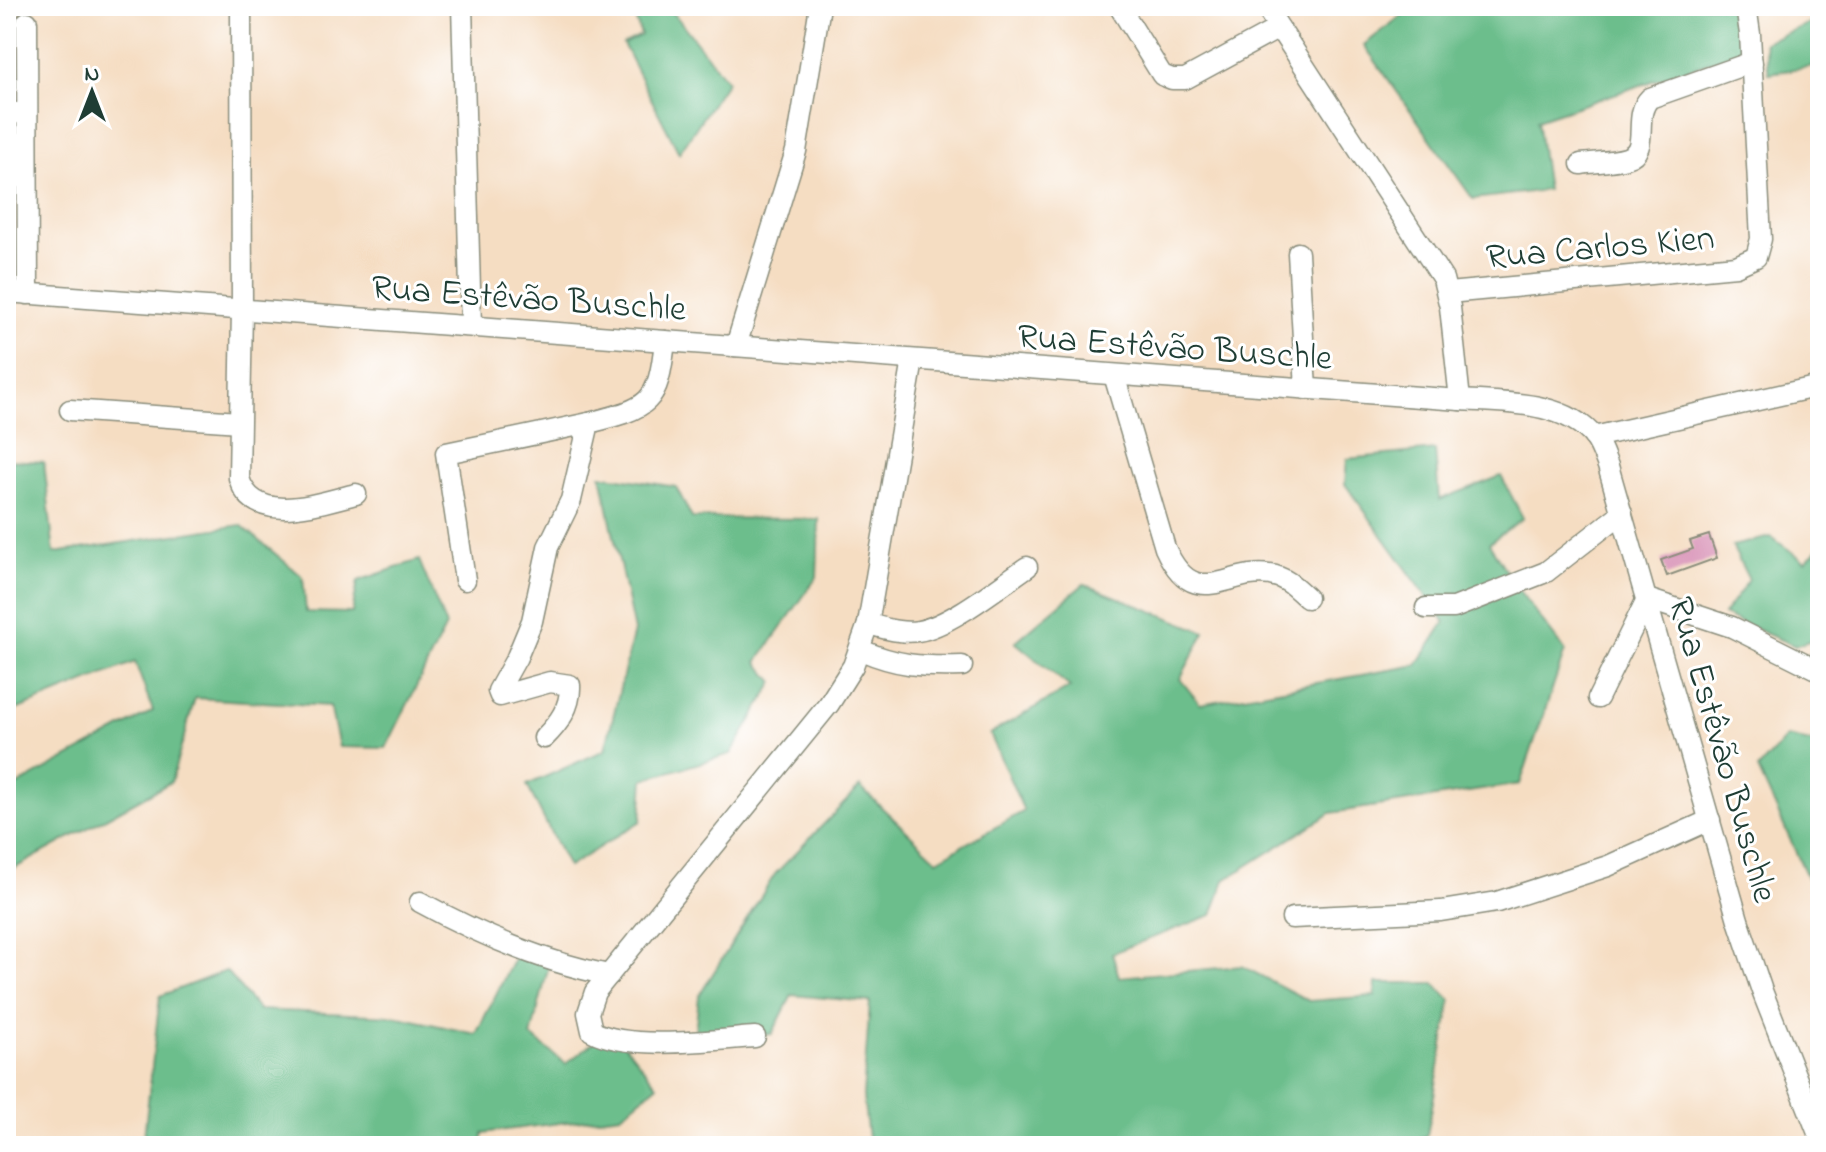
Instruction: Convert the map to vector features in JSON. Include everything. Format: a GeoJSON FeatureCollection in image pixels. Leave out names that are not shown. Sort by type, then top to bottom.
{"type":"FeatureCollection","features":[{"type":"Feature","properties":{"kind":"street"},"geometry":{"type":"LineString","coordinates":[[241,6],[239,478],[242,489],[273,508],[284,509],[356,494]]}},
{"type":"Feature","properties":{"kind":"street"},"geometry":{"type":"LineString","coordinates":[[462,6],[471,325]]}},
{"type":"Feature","properties":{"kind":"street"},"geometry":{"type":"LineString","coordinates":[[736,346],[796,151],[820,6]]}},
{"type":"Feature","properties":{"kind":"street"},"geometry":{"type":"LineString","coordinates":[[1119,6],[1162,75],[1172,79],[1185,79],[1279,28]]}},
{"type":"Feature","properties":{"kind":"street"},"geometry":{"type":"LineString","coordinates":[[1265,6],[1435,265],[1448,293],[1460,400]]}},
{"type":"Feature","properties":{"kind":"street"},"geometry":{"type":"LineString","coordinates":[[1581,164],[1628,158],[1637,151],[1641,140],[1642,105],[1650,98],[1752,62],[1746,6]]}},
{"type":"Feature","properties":{"kind":"street"},"geometry":{"type":"LineString","coordinates":[[27,22],[28,294]]}},
{"type":"Feature","properties":{"kind":"street","name":"Rua Carlos Kien"},"geometry":{"type":"LineString","coordinates":[[1448,293],[1736,266],[1756,257],[1761,239],[1752,62]]}},
{"type":"Feature","properties":{"kind":"street"},"geometry":{"type":"LineString","coordinates":[[6,112],[27,114]]}},
{"type":"Feature","properties":{"kind":"street"},"geometry":{"type":"LineString","coordinates":[[1298,253],[1306,389]]}},
{"type":"Feature","properties":{"kind":"street","name":"Rua Estêvão Buschle"},"geometry":{"type":"LineString","coordinates":[[6,292],[1515,404],[1559,413],[1579,423],[1594,437],[1608,466],[1751,961],[1820,1138]]}},
{"type":"Feature","properties":{"kind":"street"},"geometry":{"type":"LineString","coordinates":[[465,580],[446,453],[589,423],[630,411],[652,398],[661,375],[665,341]]}},
{"type":"Feature","properties":{"kind":"street"},"geometry":{"type":"LineString","coordinates":[[755,1037],[635,1041],[601,1036],[592,1031],[588,1013],[595,992],[829,704],[861,650],[913,360]]}},
{"type":"Feature","properties":{"kind":"street"},"geometry":{"type":"LineString","coordinates":[[1114,375],[1165,548],[1175,565],[1189,579],[1208,584],[1260,574],[1272,575],[1288,581],[1307,598]]}},
{"type":"Feature","properties":{"kind":"street"},"geometry":{"type":"LineString","coordinates":[[1594,437],[1820,386]]}},
{"type":"Feature","properties":{"kind":"street"},"geometry":{"type":"LineString","coordinates":[[70,410],[239,422]]}},
{"type":"Feature","properties":{"kind":"street"},"geometry":{"type":"LineString","coordinates":[[544,738],[561,719],[570,696],[570,685],[550,682],[498,694],[532,621],[548,547],[571,500],[589,423]]}},
{"type":"Feature","properties":{"kind":"street"},"geometry":{"type":"LineString","coordinates":[[1426,608],[1454,608],[1546,572],[1622,513]]}},
{"type":"Feature","properties":{"kind":"street"},"geometry":{"type":"LineString","coordinates":[[868,624],[904,632],[928,629],[951,618],[1027,567]]}},
{"type":"Feature","properties":{"kind":"street"},"geometry":{"type":"LineString","coordinates":[[1598,698],[1647,599],[1732,627],[1820,671]]}},
{"type":"Feature","properties":{"kind":"street"},"geometry":{"type":"LineString","coordinates":[[861,650],[913,667],[962,666]]}},
{"type":"Feature","properties":{"kind":"street"},"geometry":{"type":"LineString","coordinates":[[1292,918],[1441,911],[1497,902],[1608,866],[1710,820]]}},
{"type":"Feature","properties":{"kind":"street"},"geometry":{"type":"LineString","coordinates":[[420,902],[482,934],[529,953],[609,975]]}},
{"type":"Feature","properties":{"kind":"green space"},"geometry":{"type":"Polygon","coordinates":[[[631,6],[668,6],[727,81],[679,153],[623,44],[641,35],[631,6]]]}},
{"type":"Feature","properties":{"kind":"green space"},"geometry":{"type":"Polygon","coordinates":[[[1414,6],[1736,6],[1742,51],[1537,120],[1547,190],[1473,199],[1364,45],[1414,6]]]}},
{"type":"Feature","properties":{"kind":"green space"},"geometry":{"type":"Polygon","coordinates":[[[1820,19],[1820,65],[1769,73],[1764,42],[1820,19]]]}},
{"type":"Feature","properties":{"kind":"green space"},"geometry":{"type":"Polygon","coordinates":[[[1435,450],[1439,500],[1501,476],[1523,518],[1489,543],[1514,584],[1565,651],[1520,784],[1331,813],[1225,880],[1212,915],[1112,953],[1119,977],[1242,966],[1309,1001],[1375,996],[1376,983],[1434,983],[1451,1000],[1427,1135],[1406,1146],[869,1146],[863,1096],[870,1002],[792,995],[772,1034],[694,1041],[699,996],[775,874],[860,787],[937,860],[1024,811],[990,734],[1070,687],[1015,642],[1084,584],[1205,632],[1180,679],[1200,704],[1417,665],[1445,622],[1345,484],[1347,459],[1435,450]]]}},
{"type":"Feature","properties":{"kind":"green space"},"geometry":{"type":"Polygon","coordinates":[[[6,460],[44,462],[54,553],[241,525],[303,577],[306,612],[352,613],[358,581],[419,560],[446,626],[386,748],[339,747],[330,706],[195,698],[171,782],[6,873],[8,790],[153,711],[135,662],[6,714],[6,460]]]}},
{"type":"Feature","properties":{"kind":"green space"},"geometry":{"type":"Polygon","coordinates":[[[601,475],[676,487],[692,518],[819,519],[817,577],[757,662],[774,682],[731,754],[644,779],[641,821],[568,867],[527,785],[605,750],[634,631],[601,475]]]}},
{"type":"Feature","properties":{"kind":"green space"},"geometry":{"type":"Polygon","coordinates":[[[1771,537],[1805,561],[1820,547],[1820,637],[1795,646],[1723,615],[1749,580],[1732,546],[1771,537]]]}},
{"type":"Feature","properties":{"kind":"green space"},"geometry":{"type":"Polygon","coordinates":[[[1787,737],[1820,744],[1820,877],[1809,881],[1758,769],[1787,737]]]}},
{"type":"Feature","properties":{"kind":"green space"},"geometry":{"type":"Polygon","coordinates":[[[519,949],[550,961],[531,1036],[566,1064],[601,1036],[620,1039],[657,1085],[621,1115],[483,1133],[482,1146],[143,1146],[160,996],[226,971],[258,1010],[395,1016],[476,1034],[519,949]]]}},
{"type":"Feature","properties":{"kind":"building"},"geometry":{"type":"Polygon","coordinates":[[[1709,535],[1717,558],[1667,576],[1661,560],[1693,549],[1690,541],[1709,535]]]}}]}
